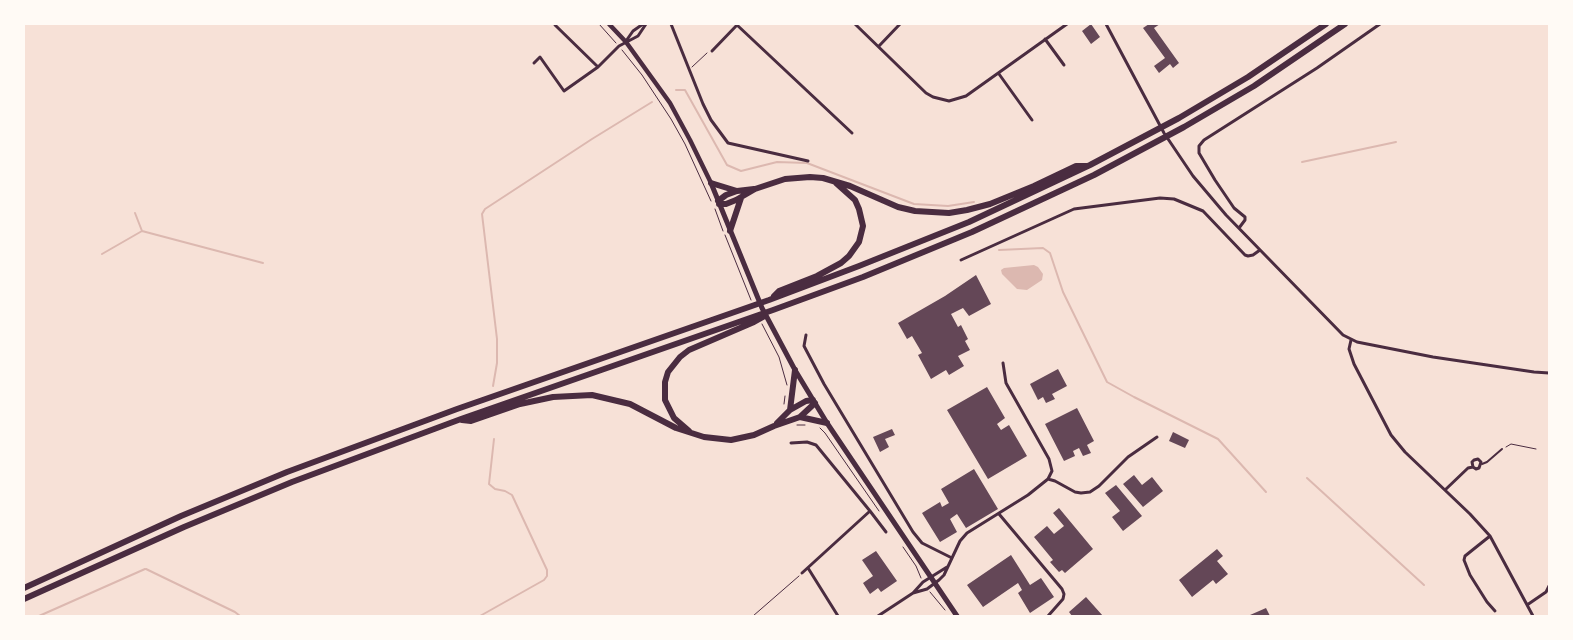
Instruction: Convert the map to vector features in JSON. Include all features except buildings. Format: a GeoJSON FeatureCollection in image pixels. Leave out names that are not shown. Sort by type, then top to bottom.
{"type":"FeatureCollection","features":[{"type":"Feature","properties":{"kind":"highway"},"geometry":{"type":"LineString","coordinates":[[24,588],[181,516],[288,472],[420,422],[769,300],[969,222],[1090,166],[1179,118],[1248,77],[1326,24]]}},
{"type":"Feature","properties":{"kind":"highway"},"geometry":{"type":"LineString","coordinates":[[24,599],[176,531],[292,482],[863,277],[972,232],[1094,175],[1184,127],[1246,91],[1345,24]]}},
{"type":"Feature","properties":{"kind":"highway"},"geometry":{"type":"LineString","coordinates":[[716,204],[726,195],[737,191],[755,189],[785,179],[810,177],[850,186],[898,207],[915,211],[948,213],[990,204],[1076,166],[1090,166]]}},
{"type":"Feature","properties":{"kind":"highway"},"geometry":{"type":"LineString","coordinates":[[769,300],[780,291],[841,264],[859,242],[863,226],[859,209],[855,200],[834,181]]}},
{"type":"Feature","properties":{"kind":"highway"},"geometry":{"type":"LineString","coordinates":[[711,183],[737,191]]}},
{"type":"Feature","properties":{"kind":"highway"},"geometry":{"type":"LineString","coordinates":[[716,204],[726,204],[741,198],[755,189]]}},
{"type":"Feature","properties":{"kind":"highway"},"geometry":{"type":"LineString","coordinates":[[730,232],[741,198]]}},
{"type":"Feature","properties":{"kind":"highway"},"geometry":{"type":"LineString","coordinates":[[692,433],[674,418],[665,400],[665,382],[674,362],[700,344],[754,322],[773,310]]}},
{"type":"Feature","properties":{"kind":"highway"},"geometry":{"type":"LineString","coordinates":[[789,411],[794,370]]}},
{"type":"Feature","properties":{"kind":"highway"},"geometry":{"type":"LineString","coordinates":[[461,420],[471,421],[520,404],[553,397],[592,395],[630,404],[676,428],[717,440],[731,440],[754,435],[800,417],[827,423]]}},
{"type":"Feature","properties":{"kind":"highway"},"geometry":{"type":"LineString","coordinates":[[774,426],[789,411],[806,401],[814,402]]}},
{"type":"Feature","properties":{"kind":"highway"},"geometry":{"type":"LineString","coordinates":[[800,417],[814,402]]}},
{"type":"Feature","properties":{"kind":"main road"},"geometry":{"type":"LineString","coordinates":[[711,183],[716,204],[750,281],[794,370],[827,423],[957,616]]}},
{"type":"Feature","properties":{"kind":"street"},"geometry":{"type":"LineString","coordinates":[[609,24],[626,42],[670,104],[711,183]]}},
{"type":"Feature","properties":{"kind":"street"},"geometry":{"type":"LineString","coordinates":[[626,42],[633,31],[645,24]]}},
{"type":"Feature","properties":{"kind":"street"},"geometry":{"type":"LineString","coordinates":[[534,62],[540,57],[564,91],[598,67],[619,46],[638,36],[645,24]]}},
{"type":"Feature","properties":{"kind":"street"},"geometry":{"type":"LineString","coordinates":[[671,24],[711,120],[728,143],[808,161]]}},
{"type":"Feature","properties":{"kind":"street"},"geometry":{"type":"LineString","coordinates":[[712,51],[738,24],[852,133]]}},
{"type":"Feature","properties":{"kind":"street"},"geometry":{"type":"LineString","coordinates":[[855,24],[926,93],[941,100],[966,96],[1067,24]]}},
{"type":"Feature","properties":{"kind":"street"},"geometry":{"type":"LineString","coordinates":[[879,46],[900,24]]}},
{"type":"Feature","properties":{"kind":"street"},"geometry":{"type":"LineString","coordinates":[[1106,24],[1153,114],[1175,151],[1214,202],[1336,328],[1351,340],[1433,357],[1549,373]]}},
{"type":"Feature","properties":{"kind":"street"},"geometry":{"type":"LineString","coordinates":[[1238,228],[1245,220],[1244,217],[1214,180],[1200,154],[1199,146],[1202,142],[1317,68],[1380,24]]}},
{"type":"Feature","properties":{"kind":"street"},"geometry":{"type":"LineString","coordinates":[[555,25],[598,67]]}},
{"type":"Feature","properties":{"kind":"street"},"geometry":{"type":"LineString","coordinates":[[1045,39],[1064,64]]}},
{"type":"Feature","properties":{"kind":"street"},"geometry":{"type":"LineString","coordinates":[[999,74],[1032,120]]}},
{"type":"Feature","properties":{"kind":"street"},"geometry":{"type":"LineString","coordinates":[[961,260],[1074,209],[1160,198],[1174,199],[1203,211],[1248,256],[1260,250]]}},
{"type":"Feature","properties":{"kind":"street"},"geometry":{"type":"LineString","coordinates":[[806,335],[804,346],[824,384],[913,532],[922,543],[952,558]]}},
{"type":"Feature","properties":{"kind":"street"},"geometry":{"type":"LineString","coordinates":[[1351,340],[1349,349],[1354,364],[1391,435],[1405,452],[1490,536],[1533,616]]}},
{"type":"Feature","properties":{"kind":"street"},"geometry":{"type":"LineString","coordinates":[[878,616],[913,594],[928,589],[944,575],[960,541],[967,533],[999,514],[1048,479],[1052,472],[1049,459],[1006,383],[1003,363]]}},
{"type":"Feature","properties":{"kind":"street"},"geometry":{"type":"LineString","coordinates":[[1048,479],[1075,492],[1090,492],[1100,486],[1128,457],[1157,436]]}},
{"type":"Feature","properties":{"kind":"street"},"geometry":{"type":"LineString","coordinates":[[791,443],[807,442],[816,445],[886,532]]}},
{"type":"Feature","properties":{"kind":"street"},"geometry":{"type":"LineString","coordinates":[[1445,490],[1472,466],[1472,462],[1476,459],[1482,464],[1478,469],[1472,466]]}},
{"type":"Feature","properties":{"kind":"street"},"geometry":{"type":"LineString","coordinates":[[802,573],[870,511]]}},
{"type":"Feature","properties":{"kind":"street"},"geometry":{"type":"LineString","coordinates":[[999,514],[1062,589],[1063,599],[1048,616]]}},
{"type":"Feature","properties":{"kind":"street"},"geometry":{"type":"LineString","coordinates":[[1490,536],[1465,556],[1464,560],[1470,575],[1495,611]]}},
{"type":"Feature","properties":{"kind":"street"},"geometry":{"type":"LineString","coordinates":[[913,594],[923,582],[948,566]]}},
{"type":"Feature","properties":{"kind":"street"},"geometry":{"type":"LineString","coordinates":[[808,568],[838,616]]}},
{"type":"Feature","properties":{"kind":"street"},"geometry":{"type":"LineString","coordinates":[[1527,604],[1546,592],[1549,586]]}},
{"type":"Feature","properties":{"kind":"lane"},"geometry":{"type":"LineString","coordinates":[[1482,464],[1502,449]]}},
{"type":"Feature","properties":{"kind":"path"},"geometry":{"type":"LineString","coordinates":[[599,24],[608,32],[642,75],[685,144],[716,204],[744,284]]}},
{"type":"Feature","properties":{"kind":"path"},"geometry":{"type":"LineString","coordinates":[[689,68],[696,65],[708,52],[712,51]]}},
{"type":"Feature","properties":{"kind":"path"},"geometry":{"type":"LineString","coordinates":[[769,337],[779,357],[787,388]]}},
{"type":"Feature","properties":{"kind":"path"},"geometry":{"type":"LineString","coordinates":[[787,394],[784,401],[789,411]]}},
{"type":"Feature","properties":{"kind":"path"},"geometry":{"type":"LineString","coordinates":[[793,419],[798,426],[810,424]]}},
{"type":"Feature","properties":{"kind":"path"},"geometry":{"type":"LineString","coordinates":[[818,427],[825,433],[880,513]]}},
{"type":"Feature","properties":{"kind":"path"},"geometry":{"type":"LineString","coordinates":[[1502,449],[1511,444],[1536,449]]}},
{"type":"Feature","properties":{"kind":"path"},"geometry":{"type":"LineString","coordinates":[[900,543],[916,566],[923,582]]}},
{"type":"Feature","properties":{"kind":"path"},"geometry":{"type":"LineString","coordinates":[[753,616],[802,573]]}},
{"type":"Feature","properties":{"kind":"path"},"geometry":{"type":"LineString","coordinates":[[928,589],[945,609]]}},
{"type":"Feature","properties":{"kind":"shaded area"},"geometry":{"type":"Polygon","coordinates":[[[1034,265],[1043,274],[1042,280],[1027,290],[1017,289],[1002,274],[1001,270],[1004,268],[1034,265]]]}},
{"type":"Feature","properties":{"kind":"waterway"},"geometry":{"type":"LineString","coordinates":[[676,90],[685,90],[727,165],[741,171],[777,162],[807,163],[914,204],[948,206],[974,202]]}},
{"type":"Feature","properties":{"kind":"waterway"},"geometry":{"type":"LineString","coordinates":[[493,386],[497,363],[497,339],[482,214],[485,209],[652,102]]}},
{"type":"Feature","properties":{"kind":"waterway"},"geometry":{"type":"LineString","coordinates":[[1302,162],[1396,142]]}},
{"type":"Feature","properties":{"kind":"waterway"},"geometry":{"type":"LineString","coordinates":[[135,213],[142,231]]}},
{"type":"Feature","properties":{"kind":"waterway"},"geometry":{"type":"LineString","coordinates":[[102,254],[142,231],[263,263]]}},
{"type":"Feature","properties":{"kind":"waterway"},"geometry":{"type":"LineString","coordinates":[[999,250],[1043,248],[1050,253],[1063,292],[1107,382],[1218,439],[1266,492]]}},
{"type":"Feature","properties":{"kind":"waterway"},"geometry":{"type":"LineString","coordinates":[[480,616],[544,580],[547,576],[547,570],[512,495],[495,489],[489,484],[494,439]]}},
{"type":"Feature","properties":{"kind":"waterway"},"geometry":{"type":"LineString","coordinates":[[1307,478],[1424,585]]}},
{"type":"Feature","properties":{"kind":"waterway"},"geometry":{"type":"LineString","coordinates":[[39,616],[145,569]]}},
{"type":"Feature","properties":{"kind":"waterway"},"geometry":{"type":"LineString","coordinates":[[146,569],[240,616]]}}]}
